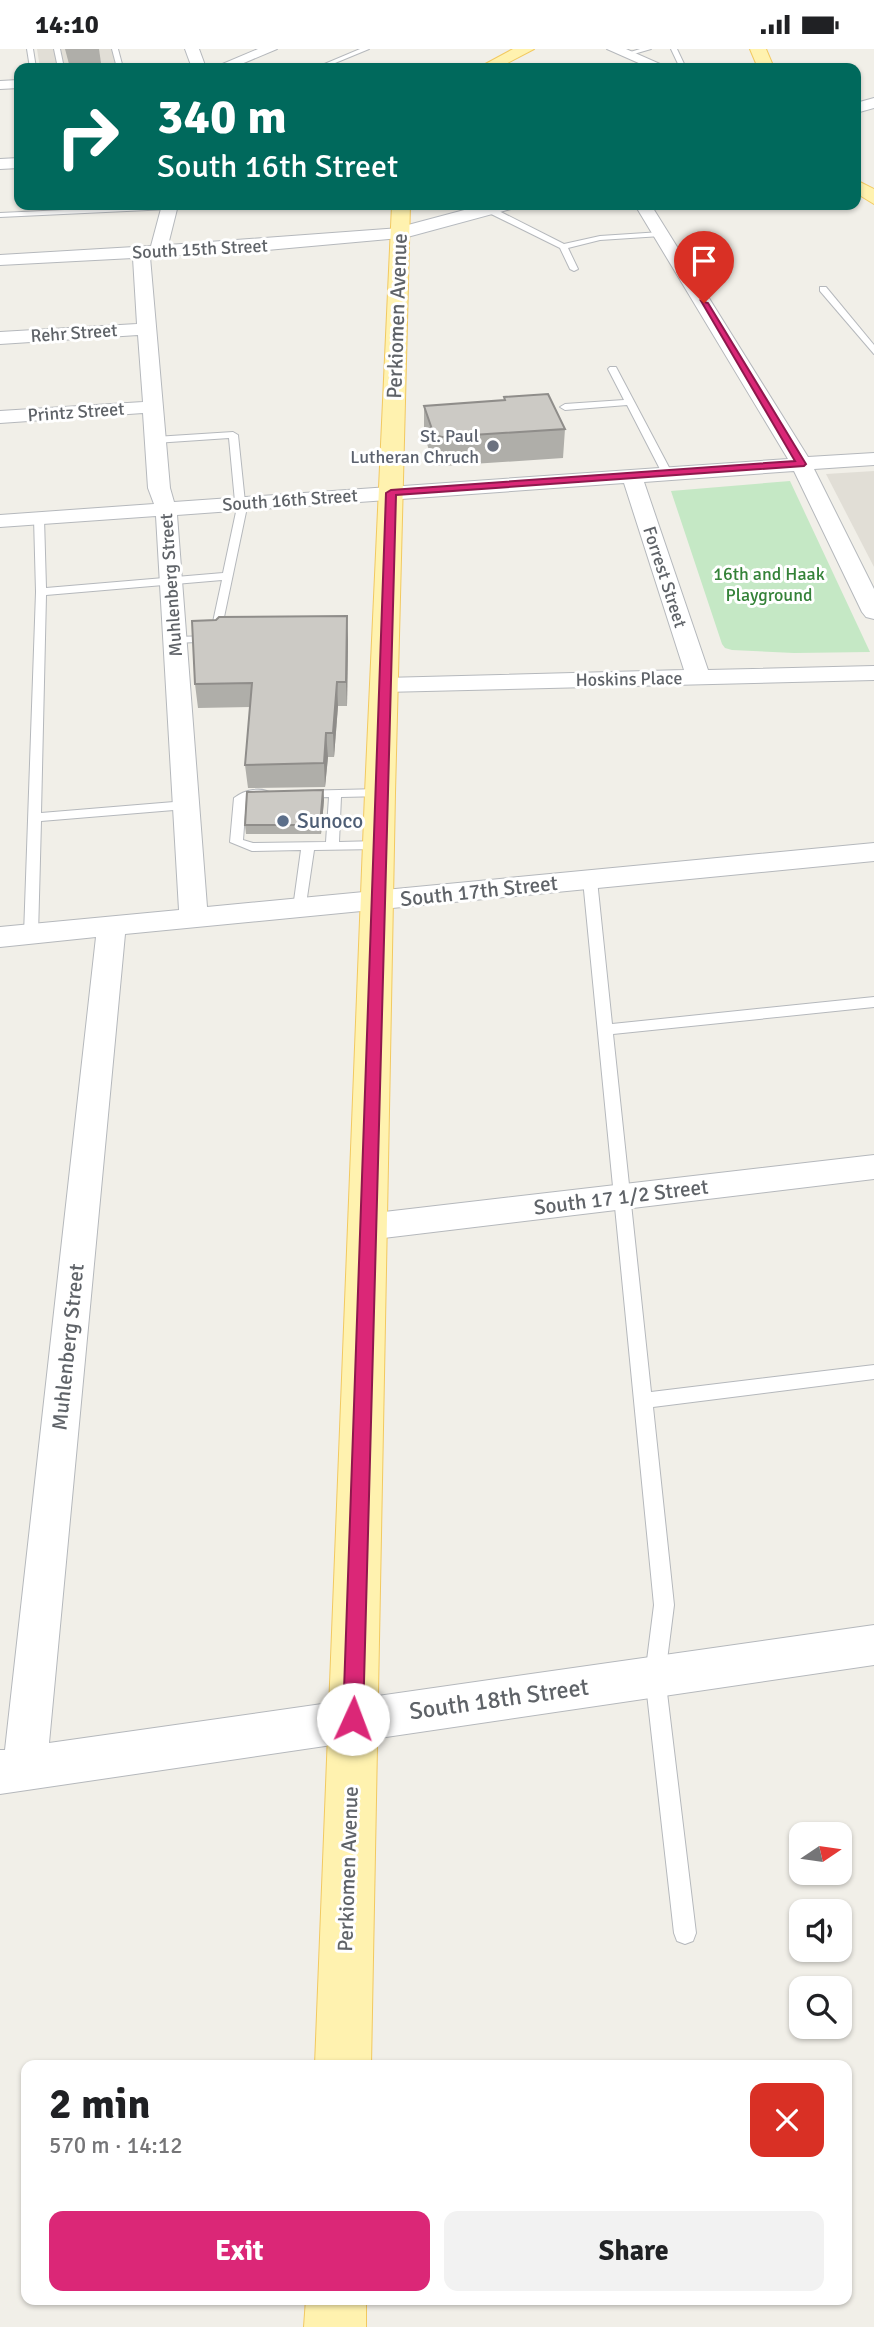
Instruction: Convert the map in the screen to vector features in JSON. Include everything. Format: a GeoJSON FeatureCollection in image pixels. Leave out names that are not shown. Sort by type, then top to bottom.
{"type":"FeatureCollection","features":[{"type":"Feature","properties":{"kind":"main road"},"geometry":{"type":"LineString","coordinates":[[497,63],[526,49]]}},
{"type":"Feature","properties":{"kind":"main road","name":"Perkiomen Avenue"},"geometry":{"type":"LineString","coordinates":[[342,2060],[380,793],[401,219]]}},
{"type":"Feature","properties":{"kind":"main road"},"geometry":{"type":"LineString","coordinates":[[335,2327],[336,2305]]}},
{"type":"Feature","properties":{"kind":"street"},"geometry":{"type":"LineString","coordinates":[[233,63],[270,49]]}},
{"type":"Feature","properties":{"kind":"street"},"geometry":{"type":"LineString","coordinates":[[624,57],[647,56]]}},
{"type":"Feature","properties":{"kind":"street","name":"Muhlenberg Street"},"geometry":{"type":"LineString","coordinates":[[167,210],[149,252],[148,328],[159,488],[166,509],[194,918]]}},
{"type":"Feature","properties":{"kind":"street"},"geometry":{"type":"LineString","coordinates":[[401,219],[472,210]]}},
{"type":"Feature","properties":{"kind":"street"},"geometry":{"type":"LineString","coordinates":[[646,210],[801,464],[874,612]]}},
{"type":"Feature","properties":{"kind":"street","name":"South 15th Street"},"geometry":{"type":"LineString","coordinates":[[0,260],[149,252],[401,219]]}},
{"type":"Feature","properties":{"kind":"street","name":"Rehr Street"},"geometry":{"type":"LineString","coordinates":[[0,338],[148,328]]}},
{"type":"Feature","properties":{"kind":"street","name":"Printz Street"},"geometry":{"type":"LineString","coordinates":[[0,417],[152,407]]}},
{"type":"Feature","properties":{"kind":"street","name":"South 16th Street"},"geometry":{"type":"LineString","coordinates":[[0,521],[874,459]]}},
{"type":"Feature","properties":{"kind":"street","name":"Forrest Street"},"geometry":{"type":"LineString","coordinates":[[632,476],[698,677]]}},
{"type":"Feature","properties":{"kind":"street","name":"Hoskins Place"},"geometry":{"type":"LineString","coordinates":[[384,685],[874,673]]}},
{"type":"Feature","properties":{"kind":"street","name":"South 17th Street"},"geometry":{"type":"LineString","coordinates":[[0,937],[874,852]]}},
{"type":"Feature","properties":{"kind":"street","name":"Muhlenberg Street"},"geometry":{"type":"LineString","coordinates":[[13,1770],[111,926]]}},
{"type":"Feature","properties":{"kind":"street","name":"South 17 1/2 Street"},"geometry":{"type":"LineString","coordinates":[[367,1227],[874,1167]]}},
{"type":"Feature","properties":{"kind":"street","name":"South 18th Street"},"geometry":{"type":"LineString","coordinates":[[13,1770],[874,1645]]}},
{"type":"Feature","properties":{"kind":"lane"},"geometry":{"type":"LineString","coordinates":[[331,63],[366,49]]}},
{"type":"Feature","properties":{"kind":"lane"},"geometry":{"type":"LineString","coordinates":[[0,215],[42,210]]}},
{"type":"Feature","properties":{"kind":"lane"},"geometry":{"type":"LineString","coordinates":[[501,210],[563,247],[574,269]]}},
{"type":"Feature","properties":{"kind":"lane"},"geometry":{"type":"LineString","coordinates":[[563,247],[600,238],[661,234]]}},
{"type":"Feature","properties":{"kind":"lane"},"geometry":{"type":"LineString","coordinates":[[823,289],[874,351]]}},
{"type":"Feature","properties":{"kind":"lane"},"geometry":{"type":"LineString","coordinates":[[613,369],[667,473]]}},
{"type":"Feature","properties":{"kind":"lane"},"geometry":{"type":"LineString","coordinates":[[565,407],[632,402]]}},
{"type":"Feature","properties":{"kind":"lane"},"geometry":{"type":"LineString","coordinates":[[156,440],[233,435],[241,503],[215,639],[175,640]]}},
{"type":"Feature","properties":{"kind":"lane"},"geometry":{"type":"LineString","coordinates":[[31,935],[41,592],[39,518]]}},
{"type":"Feature","properties":{"kind":"lane"},"geometry":{"type":"LineString","coordinates":[[41,592],[228,576]]}},
{"type":"Feature","properties":{"kind":"lane"},"geometry":{"type":"LineString","coordinates":[[379,845],[252,847],[236,842],[240,798],[250,795],[380,793]]}},
{"type":"Feature","properties":{"kind":"lane"},"geometry":{"type":"LineString","coordinates":[[332,847],[335,794]]}},
{"type":"Feature","properties":{"kind":"lane"},"geometry":{"type":"LineString","coordinates":[[34,818],[186,805]]}},
{"type":"Feature","properties":{"kind":"lane"},"geometry":{"type":"LineString","coordinates":[[300,908],[307,847]]}},
{"type":"Feature","properties":{"kind":"lane"},"geometry":{"type":"LineString","coordinates":[[590,880],[664,1605],[655,1676],[685,1933]]}},
{"type":"Feature","properties":{"kind":"lane"},"geometry":{"type":"LineString","coordinates":[[604,1030],[874,1002]]}},
{"type":"Feature","properties":{"kind":"lane"},"geometry":{"type":"LineString","coordinates":[[642,1401],[874,1372]]}},
{"type":"Feature","properties":{"kind":"shaded area"},"geometry":{"type":"Polygon","coordinates":[[[37,49],[112,49],[116,63],[39,63],[37,49]]]}},
{"type":"Feature","properties":{"kind":"shaded area"},"geometry":{"type":"Polygon","coordinates":[[[874,471],[874,567],[826,474],[874,471]]]}},
{"type":"Feature","properties":{"kind":"green space","name":"16th and Haak Playground"},"geometry":{"type":"Polygon","coordinates":[[[790,481],[870,652],[794,653],[732,650],[722,644],[671,491],[790,481]]]}},
{"type":"Feature","properties":{"kind":"building"},"geometry":{"type":"Polygon","coordinates":[[[548,394],[565,429],[442,437],[434,435],[424,406],[505,400],[504,397],[548,394]]]}},
{"type":"Feature","properties":{"kind":"building"},"geometry":{"type":"Polygon","coordinates":[[[347,616],[346,682],[337,682],[333,733],[326,733],[324,763],[245,765],[252,683],[195,684],[192,621],[216,620],[219,617],[347,616]]]}},
{"type":"Feature","properties":{"kind":"building"},"geometry":{"type":"Polygon","coordinates":[[[323,790],[320,825],[245,825],[247,792],[323,790]]]}},
{"type":"Feature","properties":{"kind":"place","name":"St. Paul Lutheran Chruch"},"geometry":{"type":"Point","coordinates":[493,446]}},
{"type":"Feature","properties":{"kind":"place","name":"Sunoco"},"geometry":{"type":"Point","coordinates":[283,821]}},
{"type":"Feature","properties":{"kind":"route"},"geometry":{"type":"LineString","coordinates":[[353,1719],[391,493],[801,464],[704,303]]}}]}
